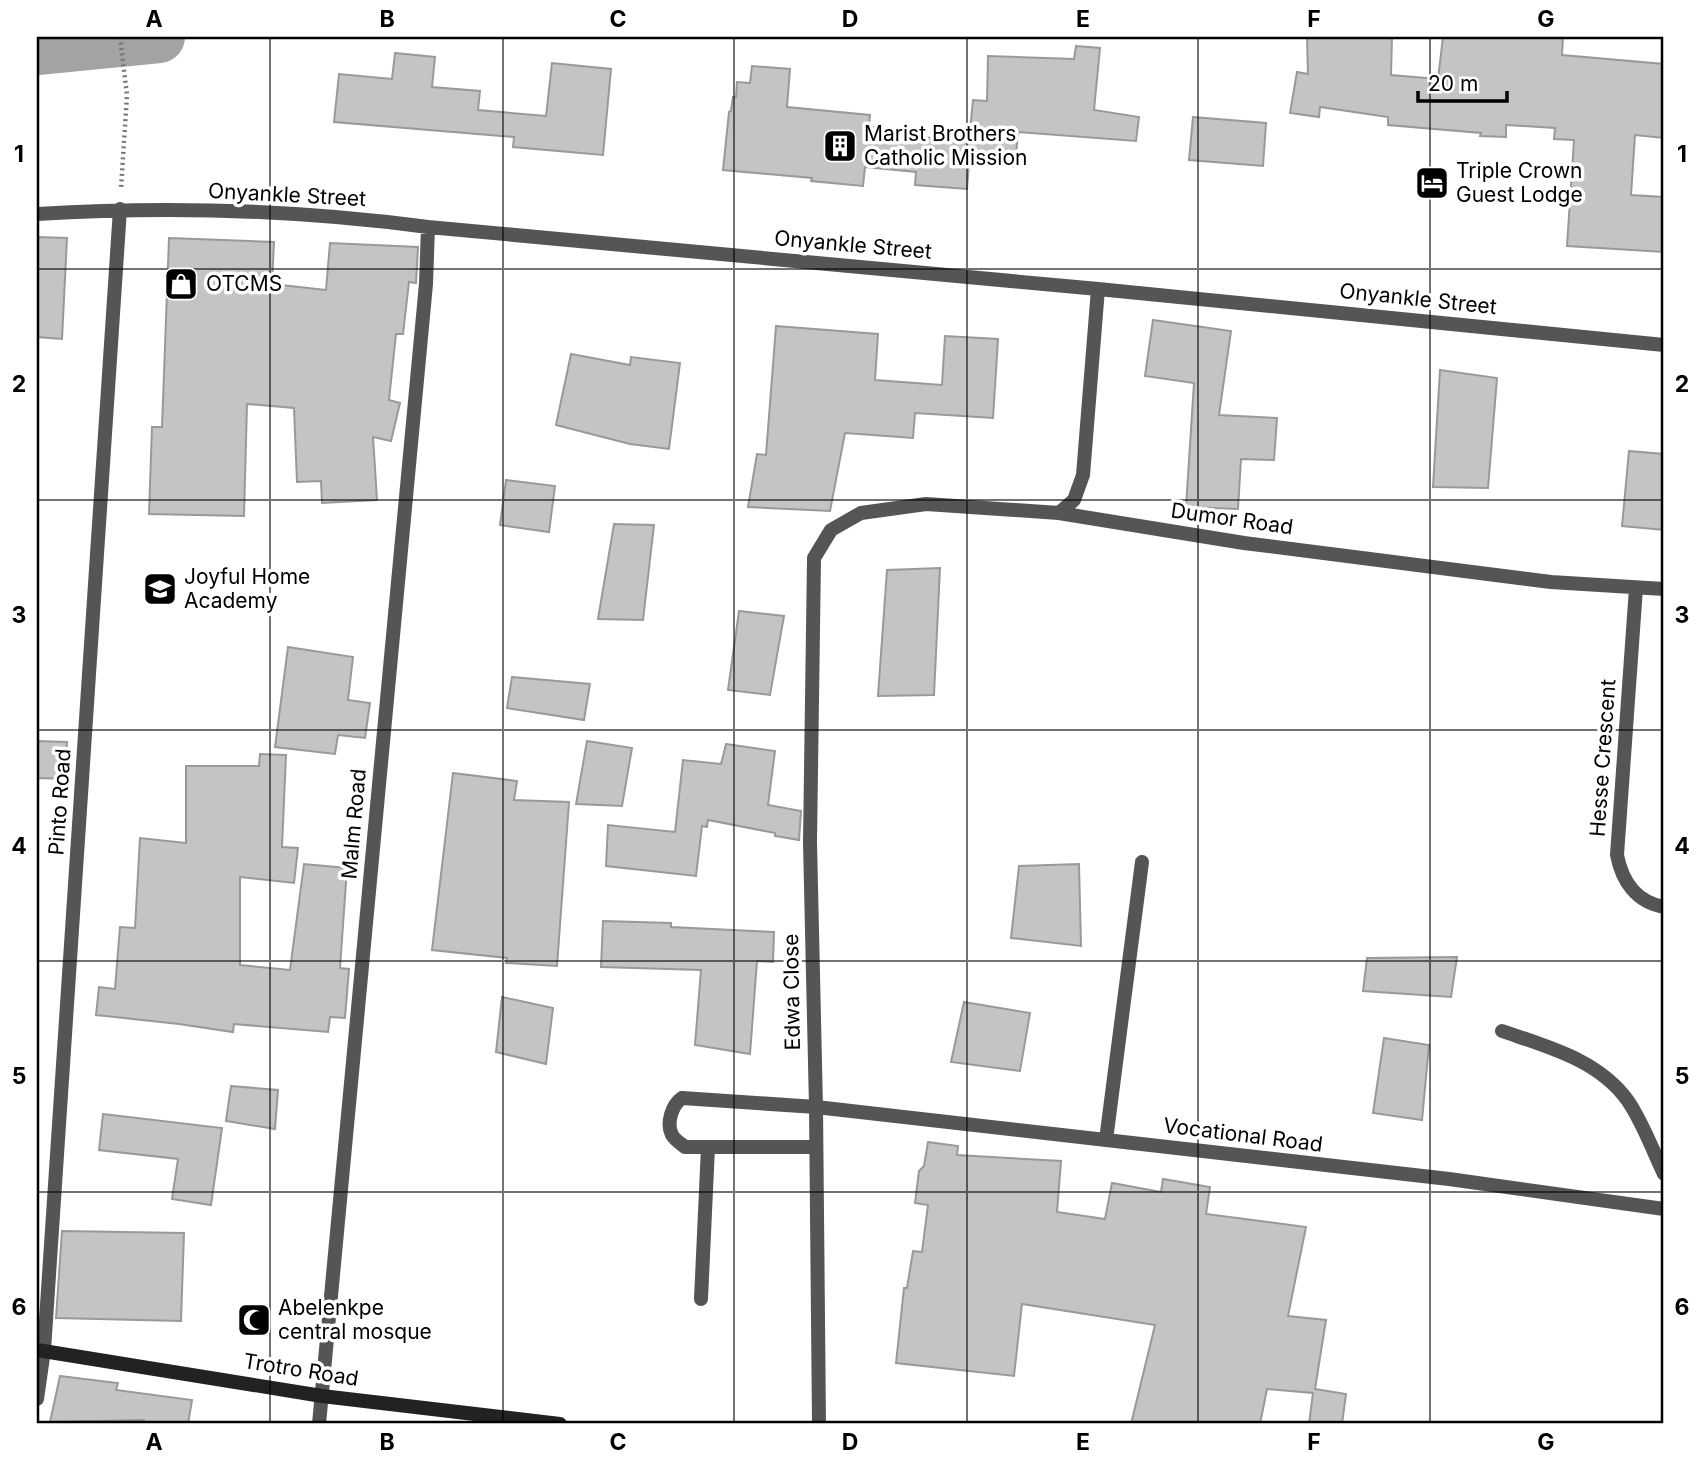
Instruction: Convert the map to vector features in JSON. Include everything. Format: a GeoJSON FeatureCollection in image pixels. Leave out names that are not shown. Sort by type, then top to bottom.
{"type":"FeatureCollection","features":[{"type":"Feature","properties":{"kind":"street","name":"Onyankle Street"},"geometry":{"type":"LineString","coordinates":[[37,214],[120,209],[355,218],[1664,345]]}},
{"type":"Feature","properties":{"kind":"street","name":"Pinto Road"},"geometry":{"type":"LineString","coordinates":[[37,1399],[120,209]]}},
{"type":"Feature","properties":{"kind":"street","name":"Malm Road"},"geometry":{"type":"LineString","coordinates":[[319,1424],[426,284],[428,227]]}},
{"type":"Feature","properties":{"kind":"street"},"geometry":{"type":"LineString","coordinates":[[1059,513],[1074,500],[1083,475],[1098,289]]}},
{"type":"Feature","properties":{"kind":"street","name":"Dumor Road"},"geometry":{"type":"LineString","coordinates":[[814,558],[831,530],[861,513],[926,505],[1059,513],[1257,545],[1551,582],[1664,589]]}},
{"type":"Feature","properties":{"kind":"street","name":"Edwa Close"},"geometry":{"type":"LineString","coordinates":[[814,558],[810,842],[819,1424]]}},
{"type":"Feature","properties":{"kind":"street","name":"Hesse Crescent"},"geometry":{"type":"LineString","coordinates":[[1636,588],[1617,855],[1621,876],[1632,890],[1652,905],[1664,907]]}},
{"type":"Feature","properties":{"kind":"street"},"geometry":{"type":"LineString","coordinates":[[1106,1140],[1142,862]]}},
{"type":"Feature","properties":{"kind":"street"},"geometry":{"type":"LineString","coordinates":[[1502,1031],[1570,1054],[1609,1080],[1629,1102],[1664,1174]]}},
{"type":"Feature","properties":{"kind":"street","name":"Vocational Road"},"geometry":{"type":"LineString","coordinates":[[708,1147],[685,1147],[673,1138],[670,1130],[672,1111],[675,1103],[682,1098],[816,1107],[1449,1179],[1664,1209]]}},
{"type":"Feature","properties":{"kind":"street"},"geometry":{"type":"LineString","coordinates":[[701,1299],[708,1147],[816,1147]]}},
{"type":"Feature","properties":{"kind":"street","name":"Trotro Road"},"geometry":{"type":"LineString","coordinates":[[40,1350],[322,1396],[559,1424]]}},
{"type":"Feature","properties":{"kind":"path"},"geometry":{"type":"LineString","coordinates":[[120,37],[127,95],[120,209]]}},
{"type":"Feature","properties":{"kind":"building"},"geometry":{"type":"Polygon","coordinates":[[[1307,37],[1392,37],[1391,75],[1438,79],[1443,37],[1563,37],[1562,55],[1664,64],[1664,138],[1635,135],[1631,195],[1664,197],[1664,252],[1567,246],[1574,140],[1554,139],[1555,128],[1506,125],[1506,137],[1480,136],[1481,133],[1388,125],[1388,117],[1320,107],[1319,117],[1290,113],[1297,72],[1308,74],[1307,37]]]}},
{"type":"Feature","properties":{"kind":"building"},"geometry":{"type":"Polygon","coordinates":[[[1076,46],[1100,48],[1094,110],[1139,117],[1136,141],[1018,132],[1015,167],[969,162],[967,189],[915,185],[916,172],[865,167],[863,186],[811,181],[812,178],[723,170],[729,112],[733,97],[736,97],[737,82],[750,83],[752,66],[790,69],[787,107],[870,115],[869,127],[897,129],[896,135],[969,141],[973,100],[987,101],[988,56],[1074,59],[1076,46]]]}},
{"type":"Feature","properties":{"kind":"building"},"geometry":{"type":"Polygon","coordinates":[[[395,53],[435,57],[432,87],[480,91],[478,110],[546,116],[552,63],[611,69],[603,155],[513,147],[514,137],[334,122],[339,74],[392,79],[395,53]]]}},
{"type":"Feature","properties":{"kind":"building"},"geometry":{"type":"Polygon","coordinates":[[[1193,117],[1266,123],[1263,166],[1189,160],[1193,117]]]}},
{"type":"Feature","properties":{"kind":"building"},"geometry":{"type":"Polygon","coordinates":[[[37,237],[67,238],[62,339],[37,337],[37,237]]]}},
{"type":"Feature","properties":{"kind":"building"},"geometry":{"type":"Polygon","coordinates":[[[169,238],[274,242],[272,284],[326,290],[330,243],[418,247],[416,283],[409,282],[403,334],[396,334],[389,400],[400,403],[391,441],[373,437],[377,500],[322,503],[321,481],[297,482],[294,408],[247,404],[244,516],[149,514],[152,427],[162,427],[169,238]]]}},
{"type":"Feature","properties":{"kind":"building"},"geometry":{"type":"Polygon","coordinates":[[[1153,320],[1231,331],[1219,415],[1277,418],[1274,460],[1241,459],[1238,509],[1186,507],[1194,383],[1145,376],[1153,320]]]}},
{"type":"Feature","properties":{"kind":"building"},"geometry":{"type":"Polygon","coordinates":[[[776,326],[878,334],[875,380],[942,385],[945,336],[998,339],[993,418],[915,413],[913,438],[845,433],[830,511],[748,507],[757,454],[766,455],[776,326]]]}},
{"type":"Feature","properties":{"kind":"building"},"geometry":{"type":"Polygon","coordinates":[[[571,354],[630,365],[631,357],[680,363],[669,449],[630,444],[556,425],[571,354]]]}},
{"type":"Feature","properties":{"kind":"building"},"geometry":{"type":"Polygon","coordinates":[[[1440,370],[1497,378],[1488,488],[1433,487],[1440,370]]]}},
{"type":"Feature","properties":{"kind":"building"},"geometry":{"type":"Polygon","coordinates":[[[1629,451],[1664,454],[1664,530],[1622,526],[1629,451]]]}},
{"type":"Feature","properties":{"kind":"building"},"geometry":{"type":"Polygon","coordinates":[[[506,480],[555,486],[549,532],[500,525],[506,480]]]}},
{"type":"Feature","properties":{"kind":"building"},"geometry":{"type":"Polygon","coordinates":[[[614,524],[654,525],[643,620],[598,619],[614,524]]]}},
{"type":"Feature","properties":{"kind":"building"},"geometry":{"type":"Polygon","coordinates":[[[940,568],[934,695],[878,696],[887,570],[940,568]]]}},
{"type":"Feature","properties":{"kind":"building"},"geometry":{"type":"Polygon","coordinates":[[[739,611],[784,616],[770,695],[728,690],[739,611]]]}},
{"type":"Feature","properties":{"kind":"building"},"geometry":{"type":"Polygon","coordinates":[[[288,647],[353,657],[348,700],[370,703],[365,738],[338,735],[335,754],[275,747],[288,647]]]}},
{"type":"Feature","properties":{"kind":"building"},"geometry":{"type":"Polygon","coordinates":[[[512,677],[590,684],[584,720],[507,708],[512,677]]]}},
{"type":"Feature","properties":{"kind":"building"},"geometry":{"type":"Polygon","coordinates":[[[37,741],[67,742],[65,779],[37,778],[37,741]]]}},
{"type":"Feature","properties":{"kind":"building"},"geometry":{"type":"Polygon","coordinates":[[[587,741],[632,748],[622,806],[576,804],[587,741]]]}},
{"type":"Feature","properties":{"kind":"building"},"geometry":{"type":"Polygon","coordinates":[[[726,744],[775,751],[768,805],[801,811],[799,840],[708,820],[707,827],[702,826],[696,876],[606,866],[608,825],[675,832],[683,760],[721,764],[726,744]]]}},
{"type":"Feature","properties":{"kind":"building"},"geometry":{"type":"Polygon","coordinates":[[[260,754],[286,755],[282,847],[298,848],[294,883],[240,877],[240,965],[290,970],[304,864],[347,868],[340,968],[349,969],[345,1018],[330,1017],[328,1032],[234,1024],[233,1032],[96,1015],[99,987],[115,989],[120,927],[135,928],[140,838],[186,843],[186,766],[259,766],[260,754]]]}},
{"type":"Feature","properties":{"kind":"building"},"geometry":{"type":"Polygon","coordinates":[[[453,773],[517,781],[514,800],[569,802],[557,966],[506,963],[507,958],[432,950],[453,773]]]}},
{"type":"Feature","properties":{"kind":"building"},"geometry":{"type":"Polygon","coordinates":[[[1079,864],[1081,946],[1011,938],[1019,866],[1079,864]]]}},
{"type":"Feature","properties":{"kind":"building"},"geometry":{"type":"Polygon","coordinates":[[[603,921],[671,923],[671,927],[774,932],[773,962],[757,961],[750,1054],[695,1045],[701,970],[601,967],[603,921]]]}},
{"type":"Feature","properties":{"kind":"building"},"geometry":{"type":"Polygon","coordinates":[[[1457,957],[1451,997],[1363,991],[1367,958],[1457,957]]]}},
{"type":"Feature","properties":{"kind":"building"},"geometry":{"type":"Polygon","coordinates":[[[502,997],[553,1008],[546,1064],[496,1052],[502,997]]]}},
{"type":"Feature","properties":{"kind":"building"},"geometry":{"type":"Polygon","coordinates":[[[964,1002],[1030,1013],[1020,1071],[951,1062],[964,1002]]]}},
{"type":"Feature","properties":{"kind":"building"},"geometry":{"type":"Polygon","coordinates":[[[1384,1038],[1429,1045],[1422,1120],[1373,1113],[1384,1038]]]}},
{"type":"Feature","properties":{"kind":"building"},"geometry":{"type":"Polygon","coordinates":[[[231,1086],[278,1090],[275,1129],[226,1121],[231,1086]]]}},
{"type":"Feature","properties":{"kind":"building"},"geometry":{"type":"Polygon","coordinates":[[[103,1114],[222,1128],[211,1205],[172,1199],[178,1159],[99,1150],[103,1114]]]}},
{"type":"Feature","properties":{"kind":"building"},"geometry":{"type":"Polygon","coordinates":[[[928,1142],[958,1146],[957,1155],[1061,1161],[1057,1212],[1105,1219],[1112,1183],[1161,1192],[1163,1179],[1210,1187],[1206,1214],[1306,1227],[1288,1316],[1326,1320],[1315,1389],[1346,1394],[1342,1424],[1309,1424],[1313,1393],[1267,1389],[1260,1424],[1131,1424],[1155,1325],[1022,1304],[1014,1376],[896,1363],[904,1288],[907,1288],[913,1251],[922,1252],[928,1205],[915,1203],[919,1171],[924,1166],[928,1142]]]}},
{"type":"Feature","properties":{"kind":"building"},"geometry":{"type":"Polygon","coordinates":[[[62,1231],[184,1233],[181,1321],[56,1318],[62,1231]]]}},
{"type":"Feature","properties":{"kind":"building"},"geometry":{"type":"Polygon","coordinates":[[[60,1376],[118,1383],[116,1390],[192,1400],[188,1424],[144,1424],[144,1420],[50,1422],[60,1376]]]}},
{"type":"Feature","properties":{"kind":"waterway"},"geometry":{"type":"LineString","coordinates":[[37,49],[159,37]]}},
{"type":"Feature","properties":{"kind":"place","name":"Marist Brothers Catholic Mission"},"geometry":{"type":"Point","coordinates":[840,146]}},
{"type":"Feature","properties":{"kind":"place","name":"Triple Crown Guest Lodge"},"geometry":{"type":"Point","coordinates":[1432,183]}},
{"type":"Feature","properties":{"kind":"place","name":"OTCMS"},"geometry":{"type":"Point","coordinates":[181,284]}},
{"type":"Feature","properties":{"kind":"place","name":"Joyful Home Academy"},"geometry":{"type":"Point","coordinates":[160,589]}},
{"type":"Feature","properties":{"kind":"place","name":"Abelenkpe central mosque"},"geometry":{"type":"Point","coordinates":[254,1320]}}]}
